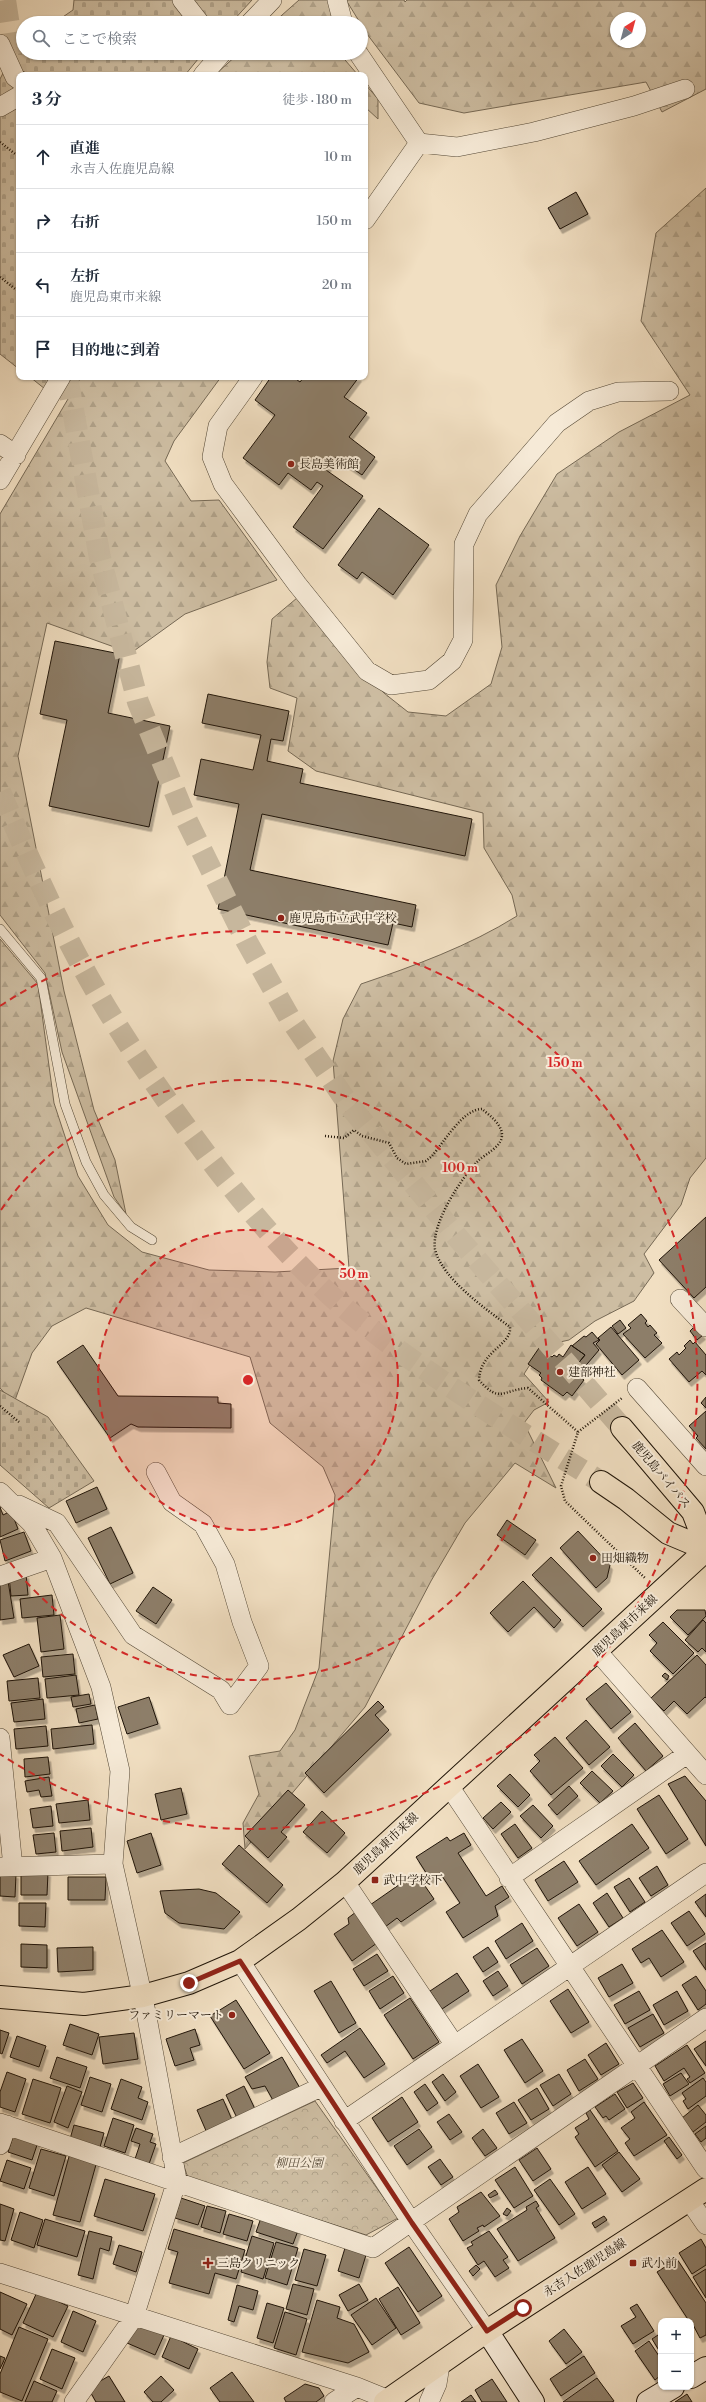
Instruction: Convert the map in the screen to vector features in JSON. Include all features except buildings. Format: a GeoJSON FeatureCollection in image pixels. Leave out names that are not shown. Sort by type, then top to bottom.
{"type":"FeatureCollection","features":[{"type":"Feature","properties":{"kind":"main road","name":"鹿児島バイパス"},"geometry":{"type":"LineString","coordinates":[[622,1428],[692,1512],[706,1548]]}},
{"type":"Feature","properties":{"kind":"main road"},"geometry":{"type":"LineString","coordinates":[[601,1482],[626,1499],[668,1533],[706,1548]]}},
{"type":"Feature","properties":{"kind":"main road","name":"鹿児島東市来線"},"geometry":{"type":"LineString","coordinates":[[0,1998],[84,2004],[143,1996],[189,1983],[240,1961],[299,1919],[344,1882],[597,1651],[706,1548]]}},
{"type":"Feature","properties":{"kind":"main road","name":"永吉入佐鹿児島線"},"geometry":{"type":"LineString","coordinates":[[387,2401],[487,2331],[698,2195]]}},
{"type":"Feature","properties":{"kind":"street"},"geometry":{"type":"LineString","coordinates":[[182,0],[195,16]]}},
{"type":"Feature","properties":{"kind":"street"},"geometry":{"type":"LineString","coordinates":[[257,16],[272,0]]}},
{"type":"Feature","properties":{"kind":"street"},"geometry":{"type":"LineString","coordinates":[[337,0],[341,16]]}},
{"type":"Feature","properties":{"kind":"street"},"geometry":{"type":"LineString","coordinates":[[0,44],[16,78]]}},
{"type":"Feature","properties":{"kind":"street"},"geometry":{"type":"LineString","coordinates":[[206,72],[216,60]]}},
{"type":"Feature","properties":{"kind":"street"},"geometry":{"type":"LineString","coordinates":[[363,60],[419,143],[457,147],[534,132],[634,106],[685,89]]}},
{"type":"Feature","properties":{"kind":"street"},"geometry":{"type":"LineString","coordinates":[[0,107],[16,98]]}},
{"type":"Feature","properties":{"kind":"street"},"geometry":{"type":"LineString","coordinates":[[368,216],[419,143]]}},
{"type":"Feature","properties":{"kind":"street"},"geometry":{"type":"LineString","coordinates":[[0,480],[16,455],[58,380]]}},
{"type":"Feature","properties":{"kind":"street"},"geometry":{"type":"LineString","coordinates":[[251,380],[218,426],[212,457],[223,484],[298,584],[367,672],[391,685],[429,680],[452,661],[463,640],[464,544],[478,514],[557,423],[589,401],[618,392],[669,392]]}},
{"type":"Feature","properties":{"kind":"street"},"geometry":{"type":"LineString","coordinates":[[0,444],[16,455]]}},
{"type":"Feature","properties":{"kind":"street"},"geometry":{"type":"LineString","coordinates":[[680,1299],[706,1327]]}},
{"type":"Feature","properties":{"kind":"street"},"geometry":{"type":"LineString","coordinates":[[637,1388],[706,1466]]}},
{"type":"Feature","properties":{"kind":"street"},"geometry":{"type":"LineString","coordinates":[[2,1497],[57,1523],[133,1635],[221,1690],[230,1705],[259,1666],[242,1622],[225,1564],[203,1524],[172,1502],[156,1472]]}},
{"type":"Feature","properties":{"kind":"street"},"geometry":{"type":"LineString","coordinates":[[2,1497],[32,1524],[52,1558],[101,1687],[120,1770],[112,1864],[143,1996],[177,2180],[134,2317],[74,2402]]}},
{"type":"Feature","properties":{"kind":"street"},"geometry":{"type":"LineString","coordinates":[[0,1576],[52,1558]]}},
{"type":"Feature","properties":{"kind":"street"},"geometry":{"type":"LineString","coordinates":[[597,1651],[706,1775]]}},
{"type":"Feature","properties":{"kind":"street"},"geometry":{"type":"LineString","coordinates":[[0,1738],[7,1867],[112,1864]]}},
{"type":"Feature","properties":{"kind":"street"},"geometry":{"type":"LineString","coordinates":[[509,1878],[687,1754]]}},
{"type":"Feature","properties":{"kind":"street"},"geometry":{"type":"LineString","coordinates":[[449,1786],[509,1878],[571,1966],[635,2065],[706,2169]]}},
{"type":"Feature","properties":{"kind":"street"},"geometry":{"type":"LineString","coordinates":[[344,2121],[454,2044],[706,1873]]}},
{"type":"Feature","properties":{"kind":"street"},"geometry":{"type":"LineString","coordinates":[[344,1882],[454,2044]]}},
{"type":"Feature","properties":{"kind":"street"},"geometry":{"type":"LineString","coordinates":[[240,1961],[321,2087],[412,2223],[487,2331],[533,2402]]}},
{"type":"Feature","properties":{"kind":"street"},"geometry":{"type":"LineString","coordinates":[[0,2145],[3,2124],[177,2180],[373,2248],[412,2223],[635,2065],[706,2018]]}},
{"type":"Feature","properties":{"kind":"street"},"geometry":{"type":"LineString","coordinates":[[172,2157],[321,2087]]}},
{"type":"Feature","properties":{"kind":"street"},"geometry":{"type":"LineString","coordinates":[[698,2195],[706,2225]]}},
{"type":"Feature","properties":{"kind":"street"},"geometry":{"type":"LineString","coordinates":[[0,2273],[357,2387],[387,2401]]}},
{"type":"Feature","properties":{"kind":"street"},"geometry":{"type":"LineString","coordinates":[[430,2402],[437,2384],[440,2365]]}},
{"type":"Feature","properties":{"kind":"street"},"geometry":{"type":"LineString","coordinates":[[694,2374],[706,2368]]}},
{"type":"Feature","properties":{"kind":"street"},"geometry":{"type":"LineString","coordinates":[[334,2402],[357,2387]]}},
{"type":"Feature","properties":{"kind":"street"},"geometry":{"type":"LineString","coordinates":[[648,2402],[668,2390]]}},
{"type":"Feature","properties":{"kind":"lane"},"geometry":{"type":"LineString","coordinates":[[0,929],[41,978],[65,1104],[86,1162],[104,1195],[131,1227],[152,1240]]}},
{"type":"Feature","properties":{"kind":"path"},"geometry":{"type":"LineString","coordinates":[[0,142],[16,155]]}},
{"type":"Feature","properties":{"kind":"path"},"geometry":{"type":"LineString","coordinates":[[0,277],[16,290]]}},
{"type":"Feature","properties":{"kind":"path"},"geometry":{"type":"LineString","coordinates":[[325,1136],[344,1138],[354,1130],[362,1136],[389,1143],[397,1158],[406,1164],[426,1160],[432,1156],[466,1115],[474,1109],[482,1109],[498,1125],[502,1135],[499,1143],[479,1160],[455,1192],[435,1230],[435,1249],[442,1265],[453,1280],[510,1326],[510,1333],[506,1340],[484,1361],[479,1370],[479,1380],[489,1391],[497,1395],[528,1388],[578,1432]]}},
{"type":"Feature","properties":{"kind":"path"},"geometry":{"type":"LineString","coordinates":[[637,1388],[578,1432],[561,1486],[565,1501],[647,1580]]}},
{"type":"Feature","properties":{"kind":"path"},"geometry":{"type":"LineString","coordinates":[[0,1406],[19,1422]]}},
{"type":"Feature","properties":{"kind":"green space"},"geometry":{"type":"Polygon","coordinates":[[[74,0],[252,0],[237,16],[64,16],[73,10],[74,0]]]}},
{"type":"Feature","properties":{"kind":"green space"},"geometry":{"type":"Polygon","coordinates":[[[299,0],[330,0],[331,16],[281,16],[299,0]]]}},
{"type":"Feature","properties":{"kind":"green space"},"geometry":{"type":"Polygon","coordinates":[[[346,0],[404,0],[405,2],[407,0],[706,0],[706,89],[662,112],[646,82],[464,113],[419,103],[368,35],[368,16],[356,16],[346,0]]]}},
{"type":"Feature","properties":{"kind":"green space"},"geometry":{"type":"Polygon","coordinates":[[[16,48],[16,60],[197,60],[187,72],[16,72],[16,367],[0,354],[0,79],[16,48]]]}},
{"type":"Feature","properties":{"kind":"green space"},"geometry":{"type":"Polygon","coordinates":[[[231,60],[345,60],[355,72],[218,72],[231,60]]]}},
{"type":"Feature","properties":{"kind":"green space"},"geometry":{"type":"Polygon","coordinates":[[[368,87],[378,99],[378,119],[368,110],[368,87]]]}},
{"type":"Feature","properties":{"kind":"green space"},"geometry":{"type":"Polygon","coordinates":[[[706,188],[706,1158],[690,1178],[681,1205],[644,1254],[654,1273],[634,1301],[595,1321],[569,1340],[542,1346],[524,1374],[549,1402],[534,1410],[524,1423],[556,1488],[515,1463],[465,1523],[431,1581],[365,1707],[245,1849],[243,1823],[259,1794],[249,1756],[280,1751],[295,1730],[319,1668],[335,1495],[323,1467],[270,1423],[250,1357],[86,1308],[52,1326],[32,1353],[14,1403],[0,1388],[0,939],[38,984],[54,1103],[78,1176],[108,1225],[142,1252],[209,1270],[275,1272],[349,1268],[333,1061],[343,1019],[361,984],[461,946],[517,916],[512,895],[484,848],[483,813],[316,771],[288,751],[297,698],[270,688],[267,662],[272,619],[297,598],[384,693],[408,712],[446,716],[491,684],[502,647],[496,585],[520,536],[557,474],[619,432],[690,395],[641,321],[656,233],[706,188]]]}},
{"type":"Feature","properties":{"kind":"green space"},"geometry":{"type":"Polygon","coordinates":[[[34,380],[50,380],[45,389],[34,380]]]}},
{"type":"Feature","properties":{"kind":"green space"},"geometry":{"type":"Polygon","coordinates":[[[79,380],[219,380],[174,441],[165,461],[191,501],[219,500],[277,580],[185,614],[131,653],[47,623],[18,756],[64,991],[94,1110],[115,1160],[126,1214],[114,1197],[62,1052],[45,973],[0,915],[0,514],[79,380]]]}},
{"type":"Feature","properties":{"kind":"green space"},"geometry":{"type":"Polygon","coordinates":[[[0,1390],[48,1417],[94,1481],[49,1508],[0,1465],[0,1390]]]}},
{"type":"Feature","properties":{"kind":"green space","name":"柳田公園"},"geometry":{"type":"Polygon","coordinates":[[[315,2101],[398,2218],[366,2235],[188,2178],[183,2163],[315,2101]]]}},
{"type":"Feature","properties":{"kind":"tunnel"},"geometry":{"type":"LineString","coordinates":[[5,0],[16,72]]}},
{"type":"Feature","properties":{"kind":"tunnel"},"geometry":{"type":"LineString","coordinates":[[68,380],[100,558],[138,702],[186,819],[247,942],[289,1017],[349,1105],[458,1238],[622,1428]]}},
{"type":"Feature","properties":{"kind":"tunnel"},"geometry":{"type":"LineString","coordinates":[[0,792],[63,930],[87,975],[117,1025],[149,1075],[200,1147],[267,1230],[302,1268],[339,1303],[417,1364],[478,1405],[601,1482]]}},
{"type":"Feature","properties":{"kind":"place","name":"長島美術館"},"geometry":{"type":"Point","coordinates":[291,464]}},
{"type":"Feature","properties":{"kind":"place","name":"鹿児島市立武中学校"},"geometry":{"type":"Point","coordinates":[281,918]}},
{"type":"Feature","properties":{"kind":"place","name":"建部神社"},"geometry":{"type":"Point","coordinates":[560,1372]}},
{"type":"Feature","properties":{"kind":"place","name":"田畑織物"},"geometry":{"type":"Point","coordinates":[593,1558]}},
{"type":"Feature","properties":{"kind":"place","name":"武中学校下"},"geometry":{"type":"Point","coordinates":[375,1880]}},
{"type":"Feature","properties":{"kind":"place","name":"ファミリーマート"},"geometry":{"type":"Point","coordinates":[232,2015]}},
{"type":"Feature","properties":{"kind":"place","name":"三島クリニック"},"geometry":{"type":"Point","coordinates":[208,2263]}},
{"type":"Feature","properties":{"kind":"place","name":"武小前"},"geometry":{"type":"Point","coordinates":[633,2263]}},
{"type":"Feature","properties":{"kind":"route"},"geometry":{"type":"LineString","coordinates":[[189,1983],[240,1961],[321,2087],[412,2223],[487,2331],[523,2308]]}}]}
